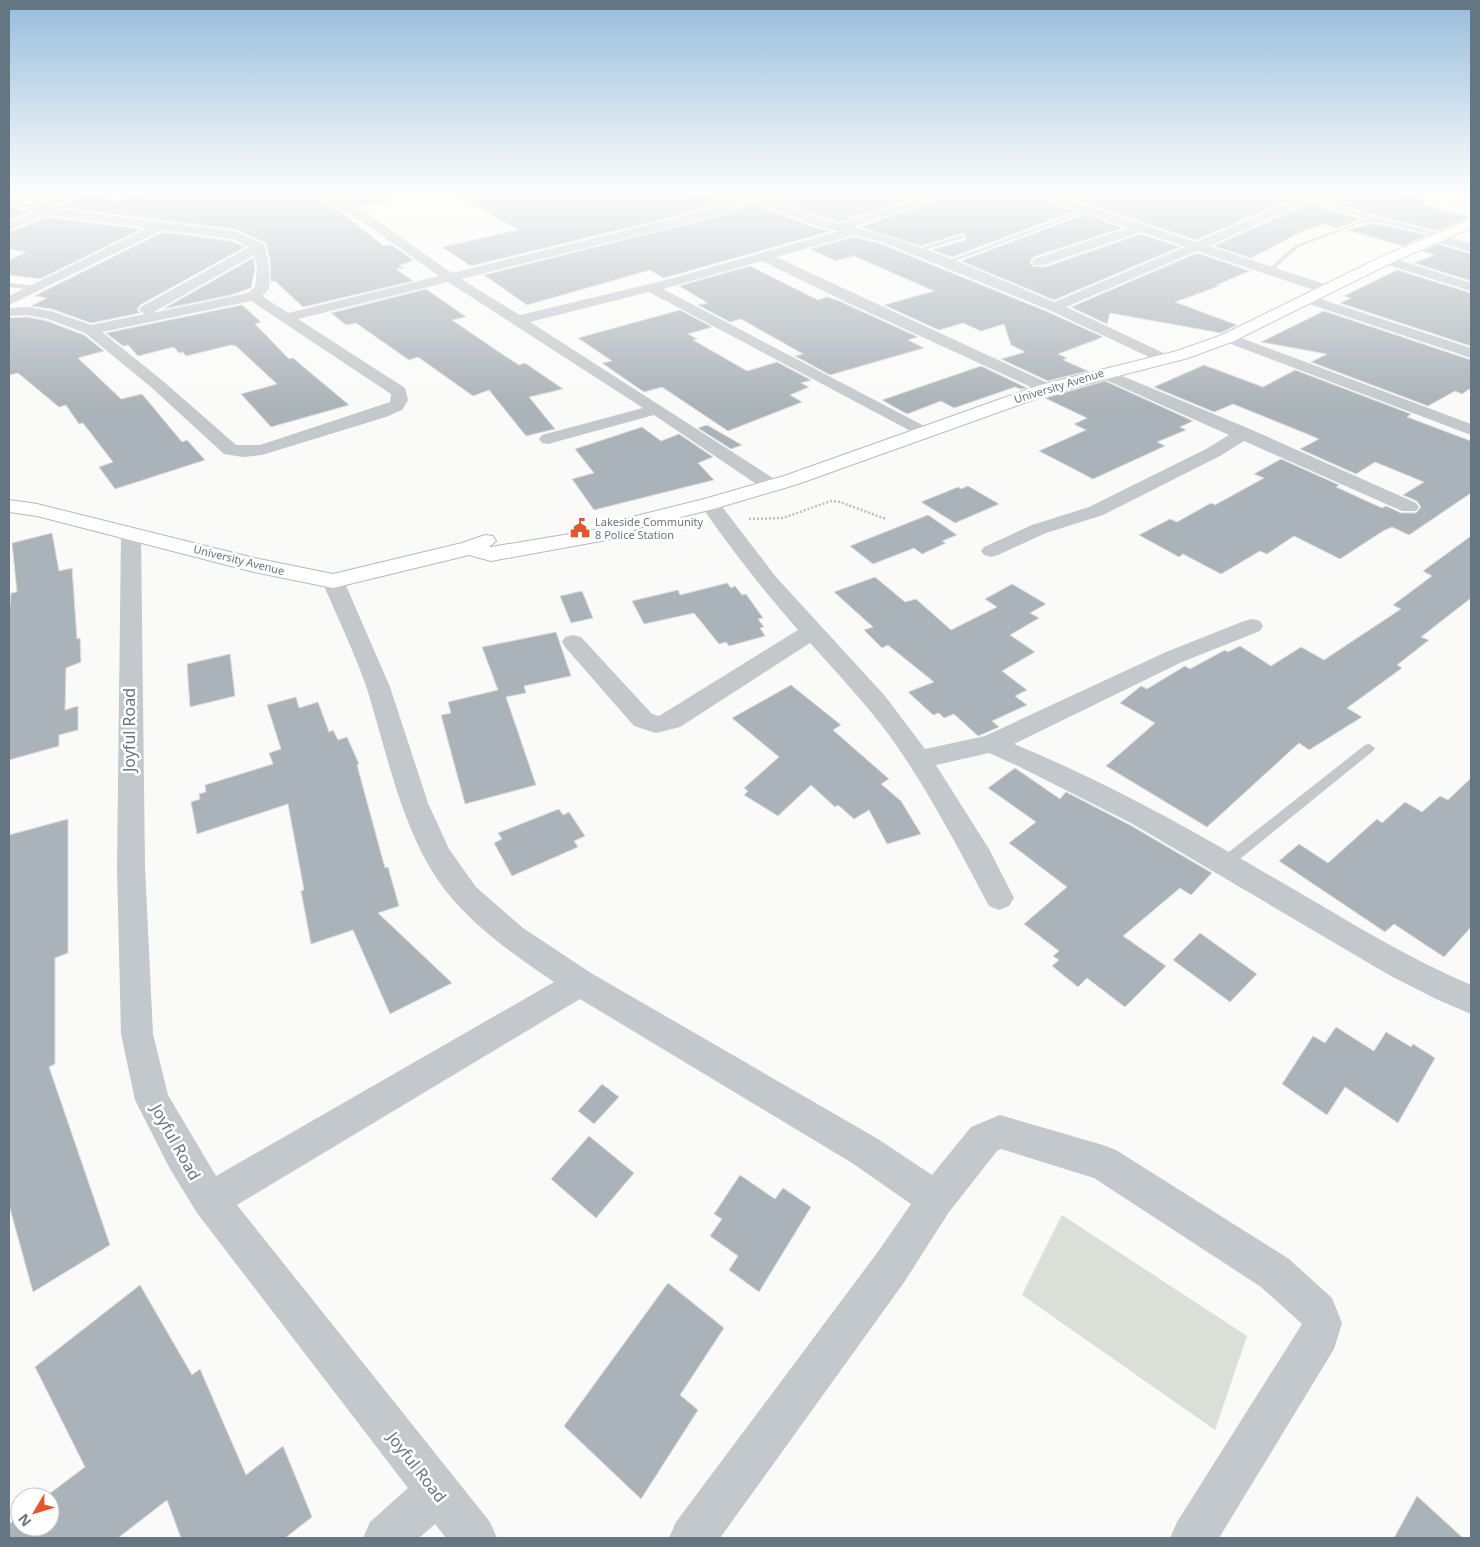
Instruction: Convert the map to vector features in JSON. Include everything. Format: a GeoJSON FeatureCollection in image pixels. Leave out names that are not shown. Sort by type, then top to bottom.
{"type":"FeatureCollection","features":[{"type":"Feature","properties":{"kind":"street"},"geometry":{"type":"LineString","coordinates":[[9,301],[88,262]]}},
{"type":"Feature","properties":{"kind":"street"},"geometry":{"type":"LineString","coordinates":[[126,322],[230,262]]}},
{"type":"Feature","properties":{"kind":"street"},"geometry":{"type":"LineString","coordinates":[[90,330],[253,296],[262,289],[263,262]]}},
{"type":"Feature","properties":{"kind":"street"},"geometry":{"type":"LineString","coordinates":[[428,262],[657,409],[772,486]]}},
{"type":"Feature","properties":{"kind":"street"},"geometry":{"type":"LineString","coordinates":[[288,317],[513,262]]}},
{"type":"Feature","properties":{"kind":"street"},"geometry":{"type":"LineString","coordinates":[[519,320],[651,288],[746,262]]}},
{"type":"Feature","properties":{"kind":"street"},"geometry":{"type":"LineString","coordinates":[[776,262],[1046,388]]}},
{"type":"Feature","properties":{"kind":"street"},"geometry":{"type":"LineString","coordinates":[[1054,307],[1159,262]]}},
{"type":"Feature","properties":{"kind":"street"},"geometry":{"type":"LineString","coordinates":[[1246,262],[1325,289]]}},
{"type":"Feature","properties":{"kind":"street","name":"University Avenue"},"geometry":{"type":"LineString","coordinates":[[9,506],[37,510],[254,565],[334,581],[469,548],[490,554],[542,547],[605,535],[635,522],[715,511],[772,486],[1046,388],[1103,372],[1182,355],[1228,338],[1381,262]]}},
{"type":"Feature","properties":{"kind":"street"},"geometry":{"type":"LineString","coordinates":[[1393,262],[1471,287]]}},
{"type":"Feature","properties":{"kind":"street"},"geometry":{"type":"LineString","coordinates":[[945,263],[1054,307],[1164,358]]}},
{"type":"Feature","properties":{"kind":"street"},"geometry":{"type":"LineString","coordinates":[[651,288],[922,432]]}},
{"type":"Feature","properties":{"kind":"street"},"geometry":{"type":"LineString","coordinates":[[9,312],[27,311],[51,315],[90,330],[157,384],[230,450],[243,452],[262,450],[380,413],[396,406],[400,400],[399,392],[288,317],[253,296]]}},
{"type":"Feature","properties":{"kind":"street"},"geometry":{"type":"LineString","coordinates":[[1308,299],[1471,353]]}},
{"type":"Feature","properties":{"kind":"street"},"geometry":{"type":"LineString","coordinates":[[1228,338],[1471,430]]}},
{"type":"Feature","properties":{"kind":"street"},"geometry":{"type":"LineString","coordinates":[[1103,372],[1409,507]]}},
{"type":"Feature","properties":{"kind":"street"},"geometry":{"type":"LineString","coordinates":[[548,439],[657,409]]}},
{"type":"Feature","properties":{"kind":"street"},"geometry":{"type":"LineString","coordinates":[[990,551],[1039,529],[1096,512],[1214,452],[1244,433]]}},
{"type":"Feature","properties":{"kind":"street"},"geometry":{"type":"LineString","coordinates":[[715,511],[767,581],[877,704],[921,759],[988,872],[999,898]]}},
{"type":"Feature","properties":{"kind":"street","name":"Joyful Road"},"geometry":{"type":"LineString","coordinates":[[131,534],[130,868],[137,1034],[152,1100],[182,1156],[210,1200],[474,1538]]}},
{"type":"Feature","properties":{"kind":"street"},"geometry":{"type":"LineString","coordinates":[[334,581],[378,687],[415,803],[437,854],[466,895],[512,937],[580,983],[865,1151],[936,1199]]}},
{"type":"Feature","properties":{"kind":"street"},"geometry":{"type":"LineString","coordinates":[[921,759],[991,744],[1174,657],[1252,626]]}},
{"type":"Feature","properties":{"kind":"street"},"geometry":{"type":"LineString","coordinates":[[574,642],[643,720],[654,726],[664,724],[675,718],[812,631]]}},
{"type":"Feature","properties":{"kind":"street"},"geometry":{"type":"LineString","coordinates":[[991,744],[1039,764],[1191,842],[1225,864],[1403,968],[1471,1000]]}},
{"type":"Feature","properties":{"kind":"street"},"geometry":{"type":"LineString","coordinates":[[210,1200],[580,983]]}},
{"type":"Feature","properties":{"kind":"street"},"geometry":{"type":"LineString","coordinates":[[692,1538],[890,1267],[936,1199],[984,1139],[1000,1132],[1103,1163],[1275,1273],[1318,1312],[1322,1323],[1320,1335],[1193,1538]]}},
{"type":"Feature","properties":{"kind":"street"},"geometry":{"type":"LineString","coordinates":[[386,1538],[437,1492]]}},
{"type":"Feature","properties":{"kind":"lane"},"geometry":{"type":"LineString","coordinates":[[1270,270],[1278,262]]}},
{"type":"Feature","properties":{"kind":"lane"},"geometry":{"type":"LineString","coordinates":[[9,285],[36,288]]}},
{"type":"Feature","properties":{"kind":"lane"},"geometry":{"type":"LineString","coordinates":[[1225,864],[1368,748]]}},
{"type":"Feature","properties":{"kind":"path"},"geometry":{"type":"LineString","coordinates":[[715,511],[774,520],[831,500],[886,519]]}},
{"type":"Feature","properties":{"kind":"shaded area"},"geometry":{"type":"Polygon","coordinates":[[[1062,1215],[1247,1336],[1215,1430],[1022,1295],[1062,1215]]]}},
{"type":"Feature","properties":{"kind":"building"},"geometry":{"type":"Polygon","coordinates":[[[9,262],[74,262],[40,279],[9,275],[9,262]]]}},
{"type":"Feature","properties":{"kind":"building"},"geometry":{"type":"Polygon","coordinates":[[[102,262],[217,262],[140,305],[137,310],[140,313],[91,323],[52,309],[31,306],[47,298],[34,296],[102,262]]]}},
{"type":"Feature","properties":{"kind":"building"},"geometry":{"type":"Polygon","coordinates":[[[246,262],[254,262],[255,269],[251,288],[231,295],[163,309],[246,262]]]}},
{"type":"Feature","properties":{"kind":"building"},"geometry":{"type":"Polygon","coordinates":[[[270,262],[409,262],[399,265],[404,268],[396,269],[413,281],[303,307],[275,281],[271,282],[270,262]]]}},
{"type":"Feature","properties":{"kind":"building"},"geometry":{"type":"Polygon","coordinates":[[[465,262],[487,262],[471,266],[465,262]]]}},
{"type":"Feature","properties":{"kind":"building"},"geometry":{"type":"Polygon","coordinates":[[[535,262],[720,262],[664,278],[650,270],[527,305],[484,275],[535,262]]]}},
{"type":"Feature","properties":{"kind":"building"},"geometry":{"type":"Polygon","coordinates":[[[868,262],[926,262],[1048,312],[1103,337],[1058,354],[1067,358],[1063,360],[1088,371],[1048,381],[1001,359],[1025,352],[1011,345],[1004,324],[981,331],[963,323],[939,330],[884,305],[934,291],[868,262]]]}},
{"type":"Feature","properties":{"kind":"building"},"geometry":{"type":"Polygon","coordinates":[[[964,262],[1030,262],[1032,266],[1045,267],[1059,262],[1144,262],[1054,300],[964,262]]]}},
{"type":"Feature","properties":{"kind":"building"},"geometry":{"type":"Polygon","coordinates":[[[1176,262],[1224,262],[1250,271],[1216,285],[1219,286],[1175,302],[1237,325],[1221,333],[1110,313],[1107,324],[1071,307],[1176,262]]]}},
{"type":"Feature","properties":{"kind":"building"},"geometry":{"type":"Polygon","coordinates":[[[1471,262],[1471,281],[1414,263],[1471,262]]]}},
{"type":"Feature","properties":{"kind":"building"},"geometry":{"type":"Polygon","coordinates":[[[750,266],[818,300],[827,297],[839,301],[918,337],[908,340],[924,348],[830,375],[795,356],[803,354],[741,319],[730,322],[698,305],[708,303],[679,286],[750,266]]]}},
{"type":"Feature","properties":{"kind":"building"},"geometry":{"type":"Polygon","coordinates":[[[1397,270],[1471,293],[1471,346],[1340,303],[1351,298],[1344,296],[1397,270]]]}},
{"type":"Feature","properties":{"kind":"building"},"geometry":{"type":"Polygon","coordinates":[[[426,289],[466,317],[452,320],[519,365],[525,363],[563,389],[529,397],[555,429],[526,436],[489,390],[473,396],[418,357],[409,360],[356,323],[346,325],[331,313],[426,289]]]}},
{"type":"Feature","properties":{"kind":"building"},"geometry":{"type":"Polygon","coordinates":[[[242,305],[261,322],[255,324],[289,359],[293,358],[349,405],[271,427],[241,394],[277,384],[236,346],[231,345],[186,356],[183,352],[179,353],[174,347],[138,356],[128,345],[123,346],[106,333],[242,305]]]}},
{"type":"Feature","properties":{"kind":"building"},"geometry":{"type":"Polygon","coordinates":[[[680,310],[712,327],[688,334],[697,339],[693,340],[747,371],[777,362],[811,380],[801,383],[809,387],[790,395],[802,402],[728,431],[662,387],[644,392],[602,363],[612,361],[578,338],[680,310]]]}},
{"type":"Feature","properties":{"kind":"building"},"geometry":{"type":"Polygon","coordinates":[[[1324,311],[1471,360],[1471,388],[1462,394],[1455,391],[1428,406],[1311,362],[1327,354],[1261,342],[1324,311]]]}},
{"type":"Feature","properties":{"kind":"building"},"geometry":{"type":"Polygon","coordinates":[[[27,317],[47,321],[84,335],[104,351],[78,358],[121,399],[142,394],[182,442],[187,440],[205,460],[115,489],[99,467],[113,462],[83,423],[79,424],[66,405],[59,407],[18,373],[9,375],[9,318],[27,317]]]}},
{"type":"Feature","properties":{"kind":"building"},"geometry":{"type":"Polygon","coordinates":[[[1204,365],[1263,387],[1295,370],[1411,414],[1407,417],[1471,441],[1471,493],[1409,535],[1392,527],[1340,559],[1294,536],[1267,554],[1260,551],[1221,574],[1183,554],[1179,557],[1139,535],[1170,519],[1177,522],[1211,503],[1215,505],[1264,478],[1254,474],[1281,459],[1339,485],[1336,487],[1382,508],[1386,506],[1401,513],[1416,513],[1421,507],[1417,501],[1403,495],[1424,482],[1375,462],[1356,474],[1300,449],[1319,439],[1233,404],[1214,412],[1154,387],[1204,365]]]}},
{"type":"Feature","properties":{"kind":"building"},"geometry":{"type":"Polygon","coordinates":[[[981,366],[1027,388],[1020,389],[1015,387],[954,408],[941,401],[907,414],[882,400],[981,366]]]}},
{"type":"Feature","properties":{"kind":"building"},"geometry":{"type":"Polygon","coordinates":[[[1105,381],[1193,421],[1180,427],[1186,430],[1157,442],[1165,446],[1093,479],[1039,451],[1086,430],[1074,424],[1087,418],[1045,398],[1105,381]]]}},
{"type":"Feature","properties":{"kind":"building"},"geometry":{"type":"Polygon","coordinates":[[[707,425],[742,445],[731,449],[698,428],[707,425]]]}},
{"type":"Feature","properties":{"kind":"building"},"geometry":{"type":"Polygon","coordinates":[[[642,427],[661,441],[679,434],[713,457],[698,463],[714,480],[594,510],[572,479],[594,473],[575,449],[642,427]]]}},
{"type":"Feature","properties":{"kind":"building"},"geometry":{"type":"Polygon","coordinates":[[[968,486],[999,504],[955,523],[921,502],[958,487],[961,489],[968,486]]]}},
{"type":"Feature","properties":{"kind":"building"},"geometry":{"type":"Polygon","coordinates":[[[928,515],[957,535],[942,541],[946,543],[922,554],[914,548],[873,564],[850,546],[928,515]]]}},
{"type":"Feature","properties":{"kind":"building"},"geometry":{"type":"Polygon","coordinates":[[[52,533],[59,571],[72,568],[77,639],[80,638],[81,662],[66,668],[65,710],[78,706],[78,730],[59,735],[59,746],[9,760],[9,617],[11,593],[17,592],[12,543],[52,533]]]}},
{"type":"Feature","properties":{"kind":"building"},"geometry":{"type":"Polygon","coordinates":[[[1471,536],[1471,598],[1421,637],[1429,640],[1397,665],[1402,668],[1347,708],[1362,717],[1309,750],[1299,743],[1207,827],[1106,766],[1155,723],[1120,703],[1141,686],[1147,689],[1185,666],[1190,669],[1225,650],[1228,652],[1240,646],[1271,666],[1301,647],[1324,660],[1401,609],[1393,605],[1432,576],[1423,571],[1471,536]]]}},
{"type":"Feature","properties":{"kind":"building"},"geometry":{"type":"Polygon","coordinates":[[[875,577],[905,602],[916,599],[951,630],[997,607],[985,599],[1012,584],[1046,604],[1030,613],[1039,618],[1010,635],[1035,652],[1002,671],[1027,690],[1015,696],[1027,705],[992,721],[999,727],[978,736],[954,714],[944,718],[939,713],[933,715],[908,692],[934,682],[888,645],[882,648],[864,630],[873,627],[834,592],[875,577]]]}},
{"type":"Feature","properties":{"kind":"building"},"geometry":{"type":"Polygon","coordinates":[[[727,583],[731,588],[735,586],[742,595],[746,594],[763,618],[758,619],[764,627],[760,628],[765,636],[729,646],[726,642],[719,644],[694,613],[644,624],[632,601],[678,590],[680,595],[727,583]]]}},
{"type":"Feature","properties":{"kind":"building"},"geometry":{"type":"Polygon","coordinates":[[[582,591],[593,618],[571,623],[560,596],[582,591]]]}},
{"type":"Feature","properties":{"kind":"building"},"geometry":{"type":"Polygon","coordinates":[[[556,632],[571,676],[524,686],[526,693],[506,697],[536,785],[465,804],[441,715],[451,713],[448,702],[498,690],[482,647],[556,632]]]}},
{"type":"Feature","properties":{"kind":"building"},"geometry":{"type":"Polygon","coordinates":[[[230,654],[235,696],[190,707],[187,664],[230,654]]]}},
{"type":"Feature","properties":{"kind":"building"},"geometry":{"type":"Polygon","coordinates":[[[791,685],[841,725],[833,730],[889,779],[881,784],[901,801],[921,834],[887,844],[869,810],[854,819],[838,805],[835,807],[811,785],[778,816],[744,795],[748,791],[744,788],[779,757],[732,718],[791,685]]]}},
{"type":"Feature","properties":{"kind":"building"},"geometry":{"type":"Polygon","coordinates":[[[296,697],[299,708],[318,702],[329,732],[333,730],[338,740],[347,737],[359,764],[357,765],[385,868],[388,867],[399,906],[378,913],[452,983],[390,1014],[353,930],[311,944],[301,891],[304,890],[288,804],[197,834],[191,802],[200,799],[199,794],[206,792],[205,785],[273,764],[269,753],[281,749],[267,705],[296,697]]]}},
{"type":"Feature","properties":{"kind":"building"},"geometry":{"type":"Polygon","coordinates":[[[1015,768],[1060,799],[1066,792],[1130,825],[1212,873],[1191,895],[1180,888],[1123,936],[1166,966],[1125,1007],[1087,978],[1078,987],[1052,966],[1059,960],[1053,956],[1059,951],[1024,924],[1067,887],[1009,843],[1036,822],[988,788],[1015,768]]]}},
{"type":"Feature","properties":{"kind":"building"},"geometry":{"type":"Polygon","coordinates":[[[1471,778],[1471,927],[1444,957],[1394,924],[1385,932],[1279,861],[1299,844],[1328,863],[1377,819],[1382,823],[1405,802],[1422,812],[1440,796],[1448,800],[1471,778]]]}},
{"type":"Feature","properties":{"kind":"building"},"geometry":{"type":"Polygon","coordinates":[[[559,809],[563,815],[569,812],[585,836],[574,841],[578,847],[512,876],[494,843],[502,839],[498,833],[559,809]]]}},
{"type":"Feature","properties":{"kind":"building"},"geometry":{"type":"Polygon","coordinates":[[[68,819],[68,953],[55,958],[55,1064],[49,1067],[110,1245],[33,1292],[9,1205],[9,835],[68,819]]]}},
{"type":"Feature","properties":{"kind":"building"},"geometry":{"type":"Polygon","coordinates":[[[1200,933],[1257,974],[1230,1002],[1173,960],[1200,933]]]}},
{"type":"Feature","properties":{"kind":"building"},"geometry":{"type":"Polygon","coordinates":[[[1336,1027],[1374,1051],[1386,1032],[1411,1047],[1413,1044],[1435,1058],[1398,1123],[1345,1087],[1327,1115],[1282,1084],[1313,1036],[1325,1043],[1336,1027]]]}},
{"type":"Feature","properties":{"kind":"building"},"geometry":{"type":"Polygon","coordinates":[[[602,1084],[619,1097],[594,1124],[578,1111],[602,1084]]]}},
{"type":"Feature","properties":{"kind":"building"},"geometry":{"type":"Polygon","coordinates":[[[589,1136],[634,1173],[596,1218],[551,1179],[589,1136]]]}},
{"type":"Feature","properties":{"kind":"building"},"geometry":{"type":"Polygon","coordinates":[[[740,1175],[775,1199],[783,1188],[811,1207],[759,1292],[729,1270],[738,1256],[710,1236],[722,1219],[714,1214],[740,1175]]]}},
{"type":"Feature","properties":{"kind":"building"},"geometry":{"type":"Polygon","coordinates":[[[668,1283],[724,1328],[680,1395],[698,1410],[641,1499],[564,1426],[668,1283]]]}},
{"type":"Feature","properties":{"kind":"building"},"geometry":{"type":"Polygon","coordinates":[[[140,1285],[192,1375],[200,1369],[246,1475],[283,1446],[312,1517],[285,1538],[181,1538],[167,1500],[118,1538],[9,1538],[10,1523],[10,1537],[60,1537],[60,1487],[58,1487],[85,1467],[35,1367],[140,1285]]]}},
{"type":"Feature","properties":{"kind":"building"},"geometry":{"type":"Polygon","coordinates":[[[1417,1496],[1463,1538],[1394,1538],[1417,1496]]]}},
{"type":"Feature","properties":{"kind":"place","name":"Lakeside Community 8 Police Station"},"geometry":{"type":"Point","coordinates":[580,528]}}]}
